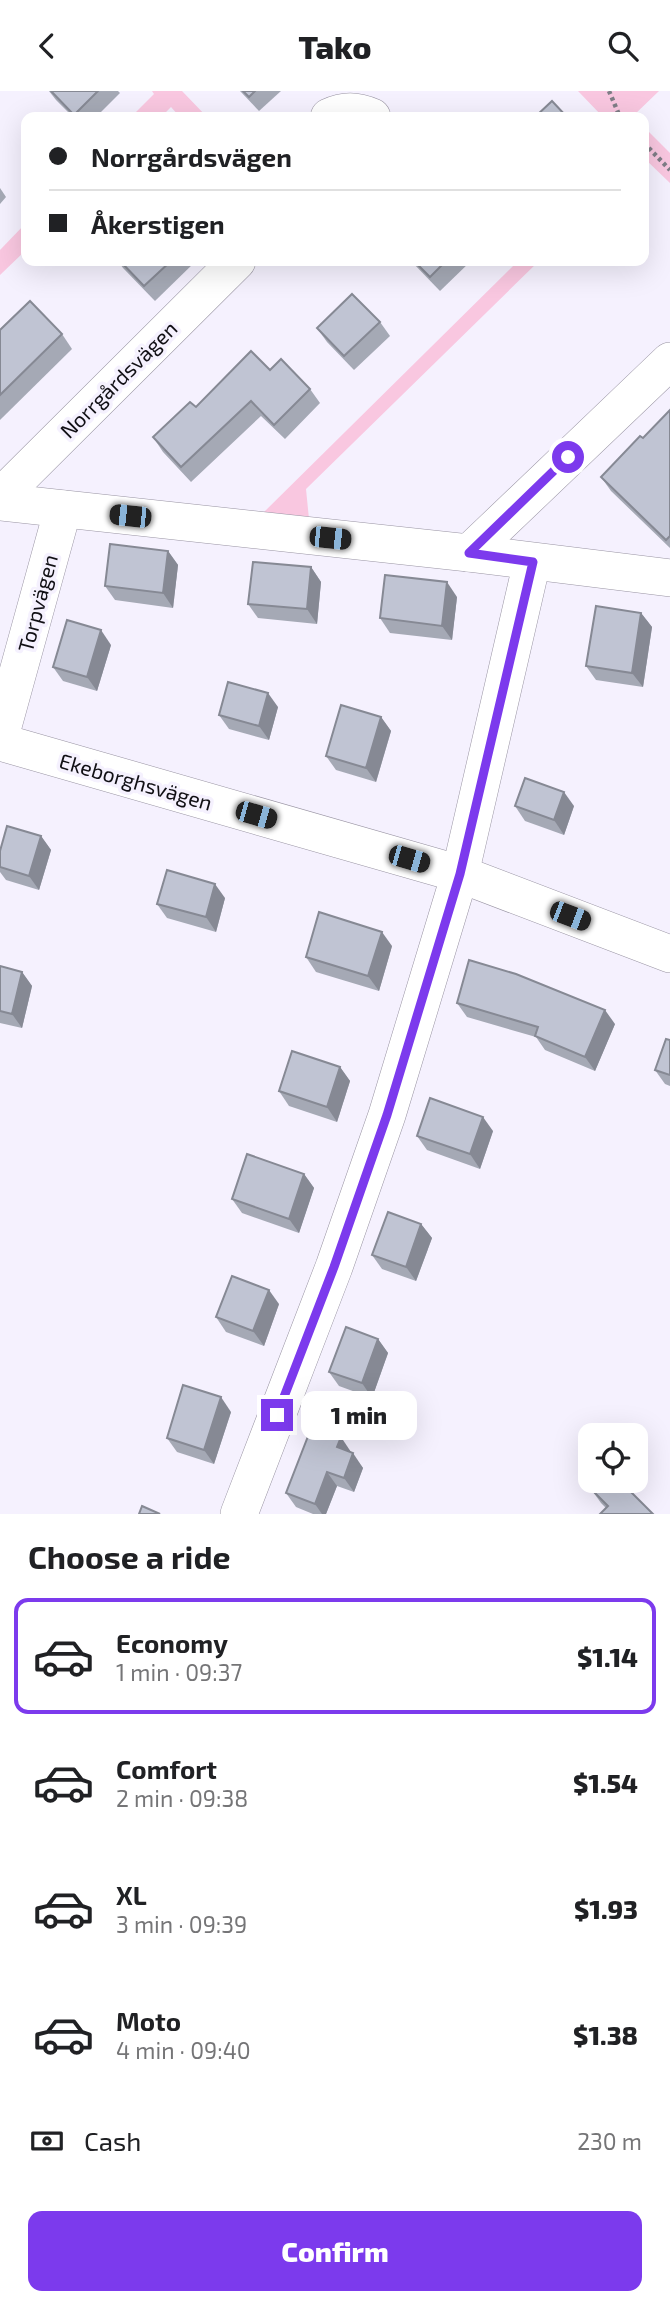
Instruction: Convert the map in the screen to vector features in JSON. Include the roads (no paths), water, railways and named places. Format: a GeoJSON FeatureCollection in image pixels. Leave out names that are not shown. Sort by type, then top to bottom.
{"type":"FeatureCollection","features":[{"type":"Feature","properties":{"kind":"street"},"geometry":{"type":"LineString","coordinates":[[342,112],[360,112]]}},
{"type":"Feature","properties":{"kind":"street","name":"Norrgårdsvägen"},"geometry":{"type":"LineString","coordinates":[[0,500],[232,266]]}},
{"type":"Feature","properties":{"kind":"street"},"geometry":{"type":"LineString","coordinates":[[469,553],[670,361]]}},
{"type":"Feature","properties":{"kind":"street","name":"Norrgårdsvägen"},"geometry":{"type":"LineString","coordinates":[[0,500],[670,578]]}},
{"type":"Feature","properties":{"kind":"street","name":"Torpvägen"},"geometry":{"type":"LineString","coordinates":[[0,740],[62,509]]}},
{"type":"Feature","properties":{"kind":"street"},"geometry":{"type":"LineString","coordinates":[[239,1514],[334,1267],[378,1140],[460,874],[533,562]]}},
{"type":"Feature","properties":{"kind":"street","name":"Ekeborghsvägen"},"geometry":{"type":"LineString","coordinates":[[0,740],[460,874],[670,954]]}}]}
